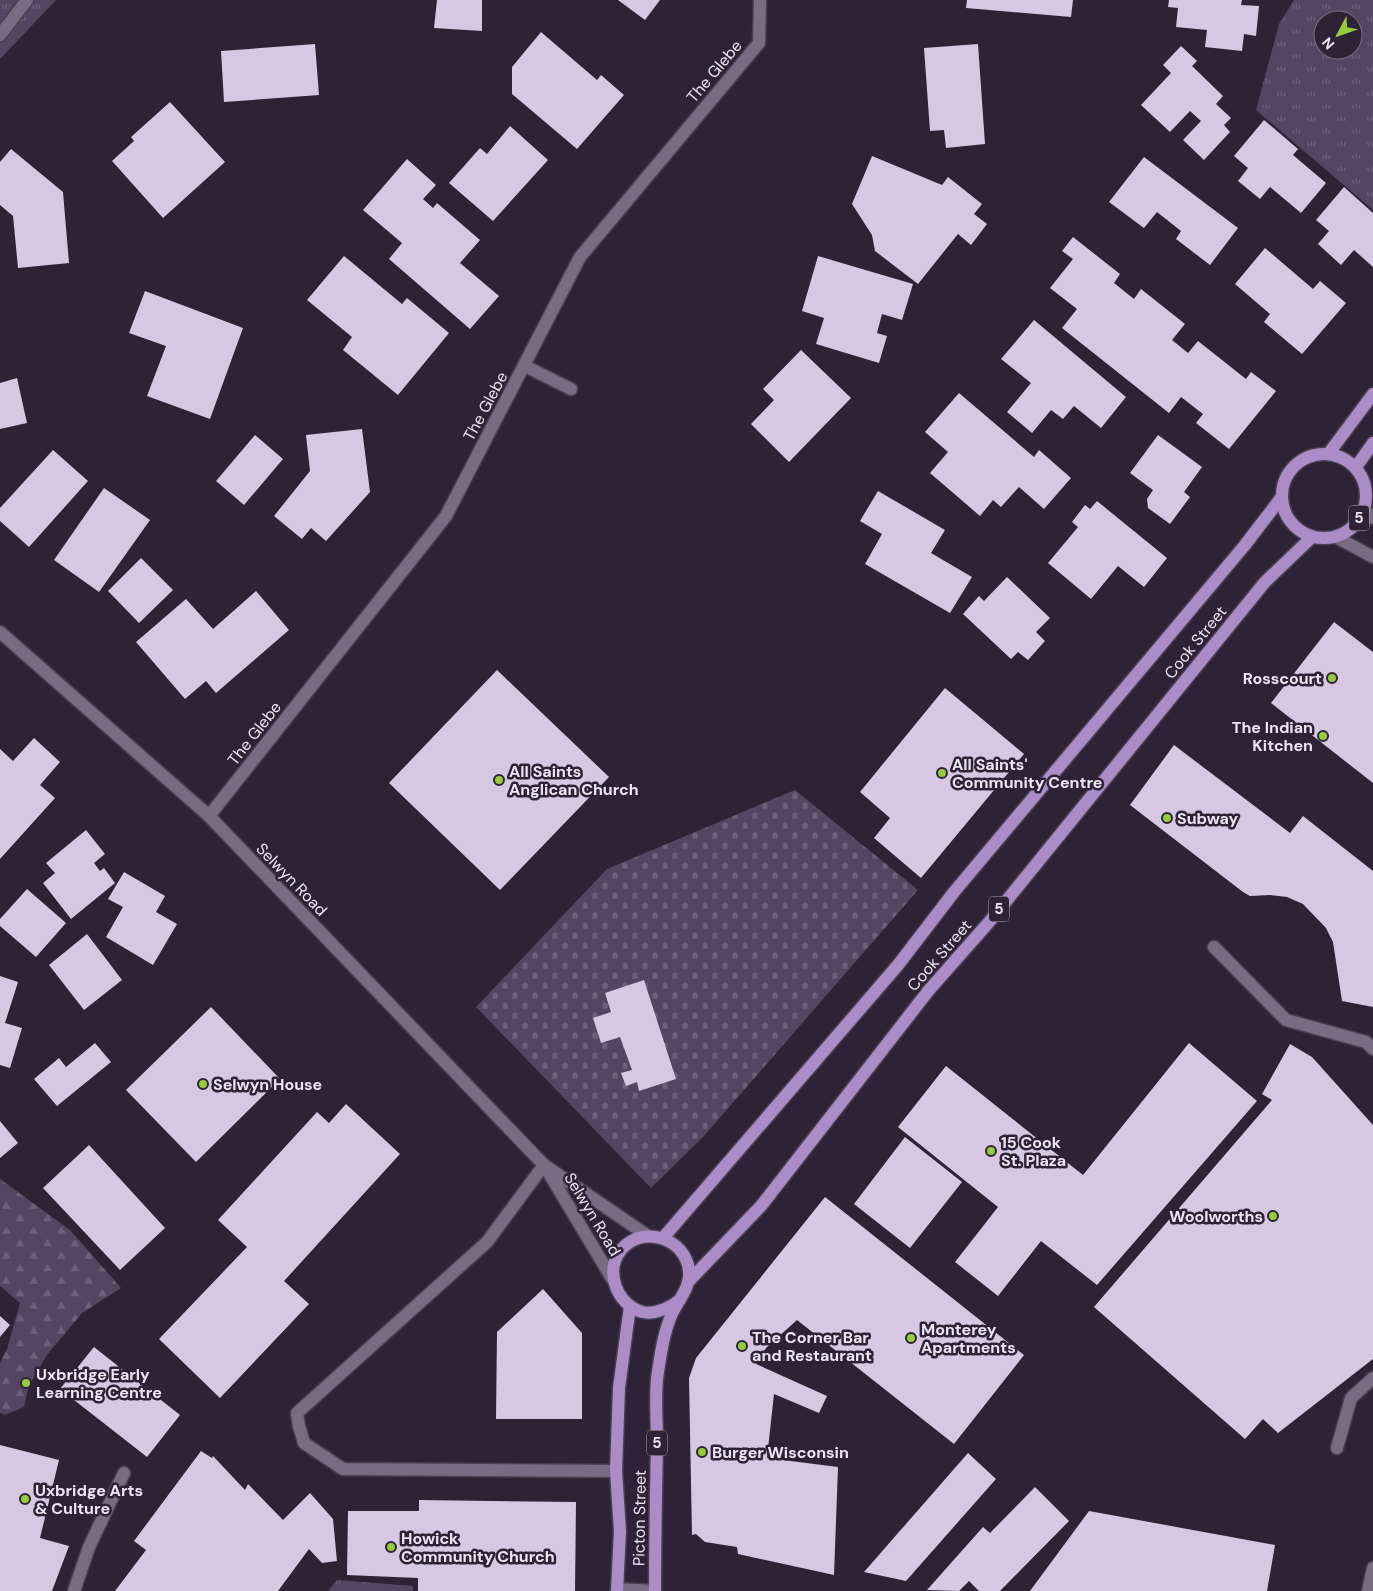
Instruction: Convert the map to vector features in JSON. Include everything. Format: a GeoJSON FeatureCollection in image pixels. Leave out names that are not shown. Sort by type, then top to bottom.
{"type":"FeatureCollection","features":[{"type":"Feature","properties":{"kind":"main road"},"geometry":{"type":"LineString","coordinates":[[1329,453],[1373,394]]}},
{"type":"Feature","properties":{"kind":"main road"},"geometry":{"type":"LineString","coordinates":[[1312,537],[1296,528],[1286,515],[1281,498],[1284,480],[1294,464],[1310,455],[1329,453],[1343,458],[1356,467],[1373,443]]}},
{"type":"Feature","properties":{"kind":"main road","name":"5"},"geometry":{"type":"LineString","coordinates":[[1312,537],[1336,537],[1348,531],[1369,513],[1363,480],[1356,467]]}},
{"type":"Feature","properties":{"kind":"main road","name":"Cook Street"},"geometry":{"type":"LineString","coordinates":[[663,1238],[898,965],[954,892],[1245,545],[1281,498]]}},
{"type":"Feature","properties":{"kind":"main road","name":"Cook Street"},"geometry":{"type":"LineString","coordinates":[[688,1282],[761,1206],[929,990],[990,921],[1265,582],[1312,537]]}},
{"type":"Feature","properties":{"kind":"main road"},"geometry":{"type":"LineString","coordinates":[[663,1238],[648,1236],[638,1238],[621,1250],[613,1270],[613,1280],[619,1295],[630,1306],[642,1312],[656,1312],[669,1308],[680,1300]]}},
{"type":"Feature","properties":{"kind":"main road","name":"5"},"geometry":{"type":"LineString","coordinates":[[663,1238],[673,1243],[687,1260],[688,1282],[680,1300]]}},
{"type":"Feature","properties":{"kind":"main road","name":"Picton Street"},"geometry":{"type":"LineString","coordinates":[[654,1591],[657,1380],[665,1336],[672,1315],[680,1300]]}},
{"type":"Feature","properties":{"kind":"main road","name":"Picton Street"},"geometry":{"type":"LineString","coordinates":[[617,1590],[620,1531],[616,1471],[619,1388],[630,1306]]}},
{"type":"Feature","properties":{"kind":"street"},"geometry":{"type":"LineString","coordinates":[[0,35],[27,0]]}},
{"type":"Feature","properties":{"kind":"street","name":"The Glebe"},"geometry":{"type":"LineString","coordinates":[[209,816],[446,516],[580,257],[759,43],[760,1]]}},
{"type":"Feature","properties":{"kind":"street"},"geometry":{"type":"LineString","coordinates":[[525,366],[571,389]]}},
{"type":"Feature","properties":{"kind":"street"},"geometry":{"type":"LineString","coordinates":[[1336,537],[1373,557]]}},
{"type":"Feature","properties":{"kind":"street","name":"Selwyn Road"},"geometry":{"type":"LineString","coordinates":[[0,632],[209,816],[544,1165],[648,1236]]}},
{"type":"Feature","properties":{"kind":"street"},"geometry":{"type":"LineString","coordinates":[[1214,947],[1286,1020],[1366,1042],[1373,1049]]}},
{"type":"Feature","properties":{"kind":"street"},"geometry":{"type":"LineString","coordinates":[[544,1165],[487,1242],[297,1412],[298,1426],[304,1443],[343,1469],[616,1471]]}},
{"type":"Feature","properties":{"kind":"street","name":"Selwyn Road"},"geometry":{"type":"LineString","coordinates":[[544,1165],[613,1280]]}},
{"type":"Feature","properties":{"kind":"street"},"geometry":{"type":"LineString","coordinates":[[1337,1448],[1351,1398],[1373,1378]]}},
{"type":"Feature","properties":{"kind":"street"},"geometry":{"type":"LineString","coordinates":[[74,1591],[89,1547],[124,1473]]}},
{"type":"Feature","properties":{"kind":"street"},"geometry":{"type":"LineString","coordinates":[[1368,1591],[1373,1568]]}},
{"type":"Feature","properties":{"kind":"street"},"geometry":{"type":"LineString","coordinates":[[617,1590],[654,1591]]}},
{"type":"Feature","properties":{"kind":"green space"},"geometry":{"type":"Polygon","coordinates":[[[0,0],[56,0],[0,59],[0,0]]]}},
{"type":"Feature","properties":{"kind":"green space"},"geometry":{"type":"Polygon","coordinates":[[[1294,0],[1373,0],[1373,210],[1256,110],[1279,24],[1294,0]]]}},
{"type":"Feature","properties":{"kind":"green space"},"geometry":{"type":"Polygon","coordinates":[[[795,790],[918,890],[703,1137],[651,1188],[476,1007],[607,869],[795,790]]]}},
{"type":"Feature","properties":{"kind":"green space"},"geometry":{"type":"Polygon","coordinates":[[[0,1179],[70,1230],[121,1288],[82,1313],[47,1355],[29,1385],[24,1407],[5,1415],[0,1413],[0,1363],[7,1349],[20,1303],[0,1286],[0,1179]]]}},
{"type":"Feature","properties":{"kind":"green space"},"geometry":{"type":"Polygon","coordinates":[[[337,1580],[413,1586],[413,1591],[328,1591],[337,1580]]]}},
{"type":"Feature","properties":{"kind":"building"},"geometry":{"type":"Polygon","coordinates":[[[437,0],[482,0],[482,31],[434,28],[437,0]]]}},
{"type":"Feature","properties":{"kind":"building"},"geometry":{"type":"Polygon","coordinates":[[[618,0],[660,0],[645,20],[618,0]]]}},
{"type":"Feature","properties":{"kind":"building"},"geometry":{"type":"Polygon","coordinates":[[[967,0],[1073,0],[1071,17],[966,8],[967,0]]]}},
{"type":"Feature","properties":{"kind":"building"},"geometry":{"type":"Polygon","coordinates":[[[1169,0],[1242,0],[1241,5],[1259,6],[1256,36],[1244,34],[1242,51],[1205,47],[1207,30],[1176,27],[1178,8],[1168,7],[1169,0]]]}},
{"type":"Feature","properties":{"kind":"building"},"geometry":{"type":"Polygon","coordinates":[[[541,32],[597,80],[601,75],[624,95],[577,149],[512,94],[512,67],[541,32]]]}},
{"type":"Feature","properties":{"kind":"building"},"geometry":{"type":"Polygon","coordinates":[[[315,44],[319,95],[224,102],[221,51],[315,44]]]}},
{"type":"Feature","properties":{"kind":"building"},"geometry":{"type":"Polygon","coordinates":[[[978,44],[985,144],[946,148],[944,130],[930,131],[924,48],[978,44]]]}},
{"type":"Feature","properties":{"kind":"building"},"geometry":{"type":"Polygon","coordinates":[[[1181,46],[1197,61],[1192,66],[1223,96],[1216,104],[1231,118],[1224,125],[1230,132],[1204,160],[1183,140],[1201,121],[1190,111],[1170,132],[1141,105],[1171,73],[1163,65],[1181,46]]]}},
{"type":"Feature","properties":{"kind":"building"},"geometry":{"type":"Polygon","coordinates":[[[170,102],[225,162],[163,218],[112,161],[134,141],[131,137],[170,102]]]}},
{"type":"Feature","properties":{"kind":"building"},"geometry":{"type":"Polygon","coordinates":[[[1264,120],[1298,149],[1293,155],[1326,183],[1301,213],[1270,187],[1260,199],[1238,181],[1248,168],[1234,156],[1264,120]]]}},
{"type":"Feature","properties":{"kind":"building"},"geometry":{"type":"Polygon","coordinates":[[[510,126],[548,160],[493,221],[449,183],[480,148],[487,154],[510,126]]]}},
{"type":"Feature","properties":{"kind":"building"},"geometry":{"type":"Polygon","coordinates":[[[11,149],[63,192],[69,263],[18,268],[13,216],[0,205],[0,162],[11,149]]]}},
{"type":"Feature","properties":{"kind":"building"},"geometry":{"type":"Polygon","coordinates":[[[872,156],[942,185],[948,177],[982,204],[974,214],[987,224],[971,245],[958,234],[918,284],[875,251],[872,235],[852,204],[872,156]]]}},
{"type":"Feature","properties":{"kind":"building"},"geometry":{"type":"Polygon","coordinates":[[[1144,157],[1238,228],[1210,265],[1176,239],[1181,231],[1157,212],[1144,228],[1109,202],[1144,157]]]}},
{"type":"Feature","properties":{"kind":"building"},"geometry":{"type":"Polygon","coordinates":[[[407,159],[436,185],[423,199],[433,208],[437,203],[480,240],[460,263],[499,296],[470,329],[389,259],[402,243],[363,210],[407,159]]]}},
{"type":"Feature","properties":{"kind":"building"},"geometry":{"type":"Polygon","coordinates":[[[1344,187],[1373,213],[1373,267],[1354,250],[1341,265],[1318,244],[1329,231],[1316,220],[1344,187]]]}},
{"type":"Feature","properties":{"kind":"building"},"geometry":{"type":"Polygon","coordinates":[[[1073,237],[1120,274],[1114,283],[1134,299],[1141,289],[1185,324],[1172,340],[1188,353],[1198,341],[1246,379],[1251,372],[1276,391],[1229,449],[1196,423],[1203,414],[1181,397],[1169,413],[1062,328],[1077,309],[1050,288],[1073,259],[1062,251],[1073,237]]]}},
{"type":"Feature","properties":{"kind":"building"},"geometry":{"type":"Polygon","coordinates":[[[1265,248],[1313,289],[1320,281],[1346,303],[1302,354],[1264,322],[1270,314],[1235,284],[1265,248]]]}},
{"type":"Feature","properties":{"kind":"building"},"geometry":{"type":"Polygon","coordinates":[[[344,256],[402,304],[407,298],[449,333],[398,395],[343,350],[352,337],[307,300],[344,256]]]}},
{"type":"Feature","properties":{"kind":"building"},"geometry":{"type":"Polygon","coordinates":[[[818,256],[913,284],[902,320],[882,314],[877,333],[887,336],[879,363],[816,344],[824,318],[802,311],[818,256]]]}},
{"type":"Feature","properties":{"kind":"building"},"geometry":{"type":"Polygon","coordinates":[[[145,291],[243,328],[210,419],[147,396],[166,346],[129,333],[145,291]]]}},
{"type":"Feature","properties":{"kind":"building"},"geometry":{"type":"Polygon","coordinates":[[[1034,320],[1126,397],[1101,428],[1074,406],[1063,419],[1051,410],[1032,433],[1007,412],[1031,383],[1001,359],[1034,320]]]}},
{"type":"Feature","properties":{"kind":"building"},"geometry":{"type":"Polygon","coordinates":[[[801,350],[851,398],[789,462],[751,424],[774,400],[763,389],[801,350]]]}},
{"type":"Feature","properties":{"kind":"building"},"geometry":{"type":"Polygon","coordinates":[[[17,378],[27,423],[0,429],[0,383],[17,378]]]}},
{"type":"Feature","properties":{"kind":"building"},"geometry":{"type":"Polygon","coordinates":[[[959,393],[1034,457],[1039,450],[1071,478],[1044,509],[1019,487],[1001,507],[993,500],[980,516],[930,473],[948,452],[925,432],[959,393]]]}},
{"type":"Feature","properties":{"kind":"building"},"geometry":{"type":"Polygon","coordinates":[[[362,429],[370,492],[326,541],[311,528],[302,539],[274,516],[310,471],[306,435],[362,429]]]}},
{"type":"Feature","properties":{"kind":"building"},"geometry":{"type":"Polygon","coordinates":[[[255,435],[283,459],[244,505],[216,481],[255,435]]]}},
{"type":"Feature","properties":{"kind":"building"},"geometry":{"type":"Polygon","coordinates":[[[1158,435],[1202,467],[1184,492],[1190,497],[1170,524],[1148,508],[1147,499],[1153,490],[1130,473],[1158,435]]]}},
{"type":"Feature","properties":{"kind":"building"},"geometry":{"type":"Polygon","coordinates":[[[53,450],[88,481],[29,547],[0,521],[0,508],[53,450]]]}},
{"type":"Feature","properties":{"kind":"building"},"geometry":{"type":"Polygon","coordinates":[[[104,488],[150,520],[99,592],[54,560],[104,488]]]}},
{"type":"Feature","properties":{"kind":"building"},"geometry":{"type":"Polygon","coordinates":[[[878,491],[945,530],[931,553],[972,577],[950,613],[865,564],[882,534],[860,521],[878,491]]]}},
{"type":"Feature","properties":{"kind":"building"},"geometry":{"type":"Polygon","coordinates":[[[1097,501],[1167,558],[1144,587],[1118,566],[1091,599],[1048,563],[1078,527],[1072,522],[1085,505],[1090,509],[1097,501]]]}},
{"type":"Feature","properties":{"kind":"building"},"geometry":{"type":"Polygon","coordinates":[[[141,558],[173,590],[139,623],[108,591],[141,558]]]}},
{"type":"Feature","properties":{"kind":"building"},"geometry":{"type":"Polygon","coordinates":[[[1007,577],[1050,618],[1036,632],[1045,641],[1028,660],[1018,652],[1011,659],[963,614],[979,596],[984,601],[1007,577]]]}},
{"type":"Feature","properties":{"kind":"building"},"geometry":{"type":"Polygon","coordinates":[[[256,591],[289,630],[216,693],[206,681],[185,699],[136,642],[186,599],[213,629],[256,591]]]}},
{"type":"Feature","properties":{"kind":"building","name":"Rosscourt"},"geometry":{"type":"Polygon","coordinates":[[[1334,622],[1373,652],[1373,783],[1271,703],[1334,622]]]}},
{"type":"Feature","properties":{"kind":"building","name":"All Saints Anglican Church"},"geometry":{"type":"Polygon","coordinates":[[[497,670],[609,777],[500,890],[389,783],[497,670]]]}},
{"type":"Feature","properties":{"kind":"building","name":"All Saints' Community Centre"},"geometry":{"type":"Polygon","coordinates":[[[945,688],[1024,754],[921,878],[874,838],[890,818],[860,792],[945,688]]]}},
{"type":"Feature","properties":{"kind":"building"},"geometry":{"type":"Polygon","coordinates":[[[34,738],[60,762],[40,785],[55,798],[0,859],[0,749],[13,761],[34,738]]]}},
{"type":"Feature","properties":{"kind":"building"},"geometry":{"type":"Polygon","coordinates":[[[1174,745],[1290,833],[1303,816],[1373,871],[1373,1007],[1342,1001],[1333,942],[1326,928],[1303,904],[1287,897],[1270,895],[1250,896],[1243,892],[1130,805],[1174,745]]]}},
{"type":"Feature","properties":{"kind":"building"},"geometry":{"type":"Polygon","coordinates":[[[86,830],[105,854],[94,863],[100,871],[104,868],[115,883],[71,919],[43,883],[55,873],[46,863],[86,830]]]}},
{"type":"Feature","properties":{"kind":"building"},"geometry":{"type":"Polygon","coordinates":[[[124,872],[165,896],[156,912],[177,924],[153,965],[106,937],[123,907],[108,899],[124,872]]]}},
{"type":"Feature","properties":{"kind":"building"},"geometry":{"type":"Polygon","coordinates":[[[27,889],[66,923],[36,957],[0,926],[0,919],[27,889]]]}},
{"type":"Feature","properties":{"kind":"building"},"geometry":{"type":"Polygon","coordinates":[[[87,934],[122,980],[84,1010],[49,965],[87,934]]]}},
{"type":"Feature","properties":{"kind":"building"},"geometry":{"type":"Polygon","coordinates":[[[0,976],[18,982],[5,1023],[22,1028],[10,1068],[0,1065],[0,976]]]}},
{"type":"Feature","properties":{"kind":"building"},"geometry":{"type":"Polygon","coordinates":[[[644,980],[676,1079],[639,1091],[637,1082],[626,1086],[621,1073],[632,1070],[620,1037],[601,1043],[593,1018],[611,1012],[605,993],[644,980]]]}},
{"type":"Feature","properties":{"kind":"building","name":"Selwyn House"},"geometry":{"type":"Polygon","coordinates":[[[211,1007],[280,1079],[196,1162],[126,1090],[211,1007]]]}},
{"type":"Feature","properties":{"kind":"building"},"geometry":{"type":"Polygon","coordinates":[[[95,1043],[111,1062],[57,1106],[34,1079],[59,1058],[66,1067],[95,1043]]]}},
{"type":"Feature","properties":{"kind":"building","name":"15 Cook St. Plaza"},"geometry":{"type":"Polygon","coordinates":[[[1189,1043],[1257,1101],[1097,1285],[1041,1241],[998,1296],[955,1262],[998,1207],[898,1127],[946,1066],[1083,1175],[1189,1043]]]}},
{"type":"Feature","properties":{"kind":"building","name":"Woolworths"},"geometry":{"type":"Polygon","coordinates":[[[1290,1044],[1312,1057],[1373,1125],[1373,1359],[1278,1433],[1263,1419],[1245,1439],[1094,1307],[1272,1100],[1262,1094],[1290,1044]]]}},
{"type":"Feature","properties":{"kind":"building"},"geometry":{"type":"Polygon","coordinates":[[[346,1104],[400,1154],[284,1281],[309,1304],[220,1398],[159,1339],[247,1247],[218,1220],[317,1112],[329,1123],[346,1104]]]}},
{"type":"Feature","properties":{"kind":"building"},"geometry":{"type":"Polygon","coordinates":[[[0,1121],[18,1143],[0,1158],[0,1121]]]}},
{"type":"Feature","properties":{"kind":"building"},"geometry":{"type":"Polygon","coordinates":[[[905,1137],[962,1182],[910,1248],[854,1204],[905,1137]]]}},
{"type":"Feature","properties":{"kind":"building"},"geometry":{"type":"Polygon","coordinates":[[[89,1145],[165,1228],[120,1270],[43,1188],[89,1145]]]}},
{"type":"Feature","properties":{"kind":"building"},"geometry":{"type":"Polygon","coordinates":[[[825,1197],[1024,1355],[954,1444],[797,1320],[766,1348],[756,1364],[827,1396],[819,1413],[774,1394],[767,1458],[838,1467],[834,1575],[738,1554],[737,1547],[705,1542],[696,1534],[692,1535],[689,1378],[696,1358],[825,1197]]]}},
{"type":"Feature","properties":{"kind":"building"},"geometry":{"type":"Polygon","coordinates":[[[543,1289],[582,1333],[582,1419],[496,1419],[497,1332],[543,1289]]]}},
{"type":"Feature","properties":{"kind":"building"},"geometry":{"type":"Polygon","coordinates":[[[0,1316],[10,1325],[0,1337],[0,1316]]]}},
{"type":"Feature","properties":{"kind":"building"},"geometry":{"type":"Polygon","coordinates":[[[94,1347],[180,1415],[147,1457],[60,1389],[94,1347]]]}},
{"type":"Feature","properties":{"kind":"building","name":"Uxbridge Arts & Culture"},"geometry":{"type":"Polygon","coordinates":[[[0,1445],[59,1460],[40,1538],[69,1546],[52,1591],[0,1591],[0,1445]]]}},
{"type":"Feature","properties":{"kind":"building"},"geometry":{"type":"Polygon","coordinates":[[[201,1451],[212,1458],[213,1456],[245,1490],[248,1484],[283,1520],[310,1493],[333,1519],[337,1561],[322,1563],[309,1549],[278,1591],[115,1591],[146,1550],[134,1541],[201,1451]]]}},
{"type":"Feature","properties":{"kind":"building"},"geometry":{"type":"Polygon","coordinates":[[[968,1453],[996,1479],[906,1581],[864,1572],[968,1453]]]}},
{"type":"Feature","properties":{"kind":"building"},"geometry":{"type":"Polygon","coordinates":[[[1035,1487],[1069,1521],[1000,1591],[979,1591],[969,1581],[959,1591],[927,1590],[983,1527],[990,1533],[1035,1487]]]}},
{"type":"Feature","properties":{"kind":"building"},"geometry":{"type":"Polygon","coordinates":[[[419,1500],[576,1502],[575,1591],[418,1591],[418,1578],[347,1575],[348,1511],[419,1511],[419,1500]]]}},
{"type":"Feature","properties":{"kind":"building"},"geometry":{"type":"Polygon","coordinates":[[[1089,1511],[1275,1545],[1267,1591],[1030,1591],[1089,1511]]]}},
{"type":"Feature","properties":{"kind":"place","name":"Rosscourt"},"geometry":{"type":"Point","coordinates":[1332,678]}},
{"type":"Feature","properties":{"kind":"place","name":"The Indian Kitchen"},"geometry":{"type":"Point","coordinates":[1323,736]}},
{"type":"Feature","properties":{"kind":"place","name":"All Saints' Community Centre"},"geometry":{"type":"Point","coordinates":[942,773]}},
{"type":"Feature","properties":{"kind":"place","name":"All Saints Anglican Church"},"geometry":{"type":"Point","coordinates":[499,780]}},
{"type":"Feature","properties":{"kind":"place","name":"Subway"},"geometry":{"type":"Point","coordinates":[1167,818]}},
{"type":"Feature","properties":{"kind":"place","name":"Selwyn House"},"geometry":{"type":"Point","coordinates":[203,1084]}},
{"type":"Feature","properties":{"kind":"place","name":"15 Cook St. Plaza"},"geometry":{"type":"Point","coordinates":[991,1151]}},
{"type":"Feature","properties":{"kind":"place","name":"Woolworths"},"geometry":{"type":"Point","coordinates":[1273,1216]}},
{"type":"Feature","properties":{"kind":"place","name":"Monterey Apartments"},"geometry":{"type":"Point","coordinates":[911,1338]}},
{"type":"Feature","properties":{"kind":"place","name":"The Corner Bar and Restaurant"},"geometry":{"type":"Point","coordinates":[742,1346]}},
{"type":"Feature","properties":{"kind":"place","name":"Uxbridge Early Learning Centre"},"geometry":{"type":"Point","coordinates":[26,1383]}},
{"type":"Feature","properties":{"kind":"place","name":"Burger Wisconsin"},"geometry":{"type":"Point","coordinates":[702,1452]}},
{"type":"Feature","properties":{"kind":"place","name":"Uxbridge Arts & Culture"},"geometry":{"type":"Point","coordinates":[25,1499]}},
{"type":"Feature","properties":{"kind":"place","name":"Howick Community Church"},"geometry":{"type":"Point","coordinates":[391,1547]}}]}
